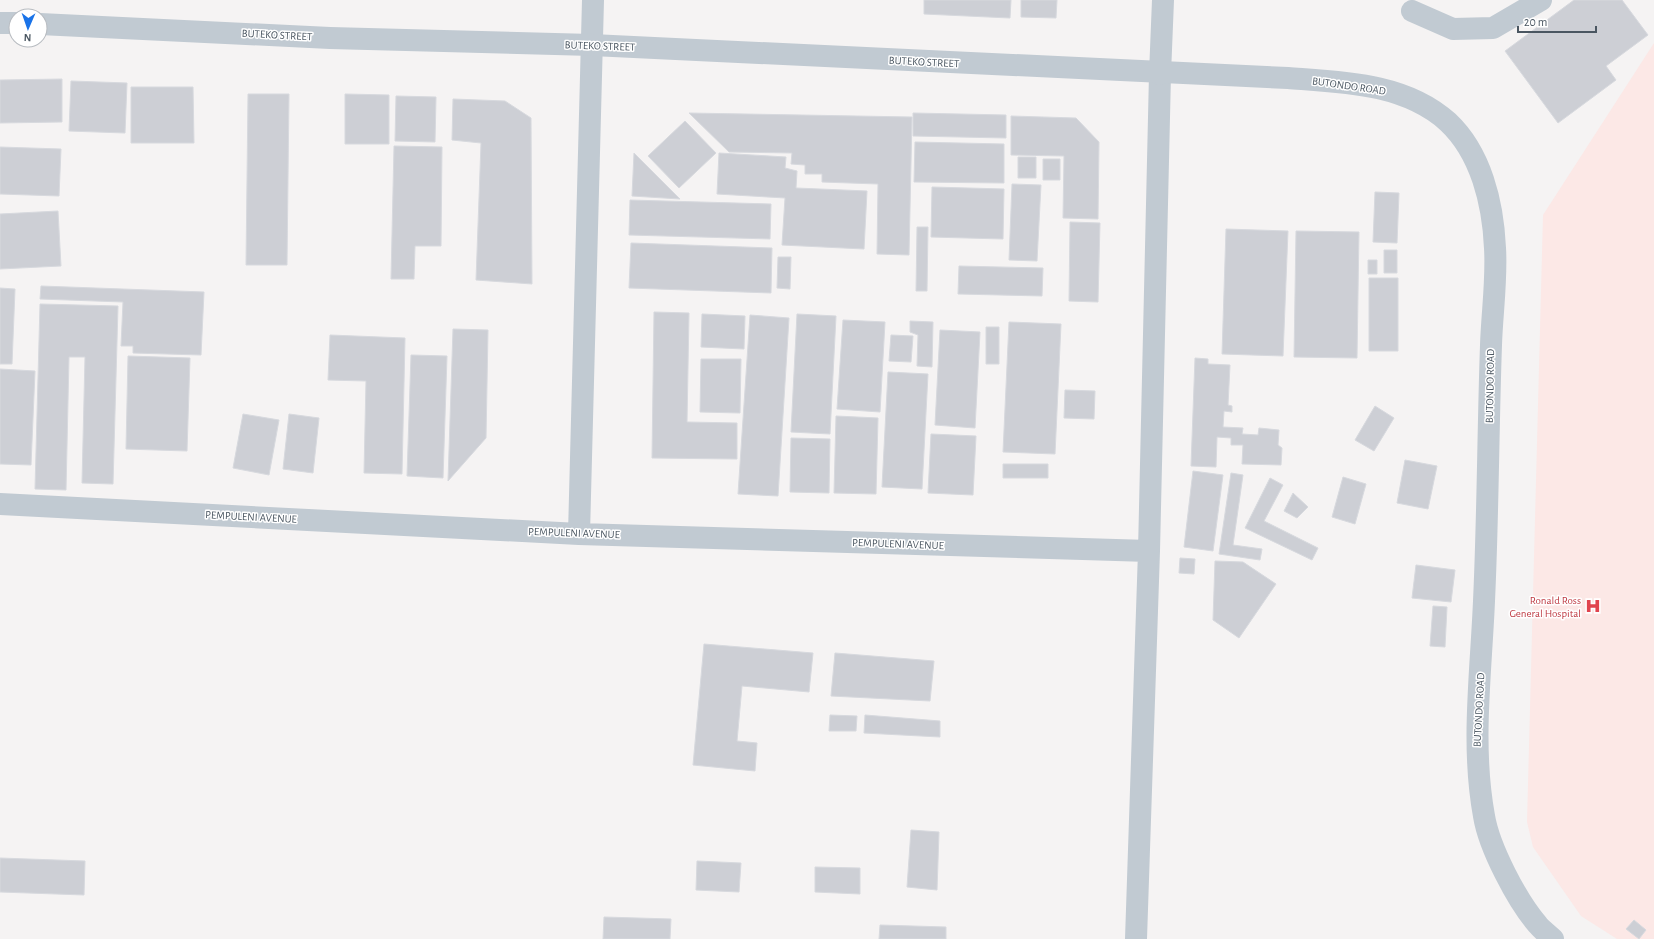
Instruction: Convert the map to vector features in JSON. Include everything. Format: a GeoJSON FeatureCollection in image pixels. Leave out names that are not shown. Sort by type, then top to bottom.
{"type":"FeatureCollection","features":[{"type":"Feature","properties":{"kind":"street"},"geometry":{"type":"LineString","coordinates":[[579,534],[593,0]]}},
{"type":"Feature","properties":{"kind":"street"},"geometry":{"type":"LineString","coordinates":[[1136,939],[1149,551],[1163,0]]}},
{"type":"Feature","properties":{"kind":"street"},"geometry":{"type":"LineString","coordinates":[[1412,11],[1453,29],[1493,28],[1541,0]]}},
{"type":"Feature","properties":{"kind":"street","name":"BUTEKO STREET"},"geometry":{"type":"LineString","coordinates":[[48,24],[330,38],[592,45],[1160,74]]}},
{"type":"Feature","properties":{"kind":"street","name":"BUTONDO ROAD"},"geometry":{"type":"LineString","coordinates":[[1160,74],[1288,78],[1386,89],[1417,101],[1447,121],[1469,146],[1486,184],[1495,248],[1491,344],[1488,516],[1476,751],[1484,818],[1499,858],[1516,892],[1534,918],[1553,939]]}},
{"type":"Feature","properties":{"kind":"street","name":"PEMPULENI AVENUE"},"geometry":{"type":"LineString","coordinates":[[0,504],[579,534],[1149,551]]}},
{"type":"Feature","properties":{"kind":"shaded area","name":"Ronald Ross General Hospital"},"geometry":{"type":"Polygon","coordinates":[[[1654,43],[1654,939],[1617,939],[1581,916],[1533,847],[1527,822],[1543,215],[1654,43]]]}},
{"type":"Feature","properties":{"kind":"building"},"geometry":{"type":"Polygon","coordinates":[[[924,0],[1011,0],[1010,18],[924,14],[924,0]]]}},
{"type":"Feature","properties":{"kind":"building"},"geometry":{"type":"Polygon","coordinates":[[[1021,0],[1057,0],[1056,18],[1021,17],[1021,0]]]}},
{"type":"Feature","properties":{"kind":"building"},"geometry":{"type":"Polygon","coordinates":[[[1574,0],[1622,0],[1648,35],[1606,66],[1616,80],[1558,123],[1505,51],[1574,0]]]}},
{"type":"Feature","properties":{"kind":"building"},"geometry":{"type":"Polygon","coordinates":[[[62,79],[62,122],[0,123],[0,80],[62,79]]]}},
{"type":"Feature","properties":{"kind":"building"},"geometry":{"type":"Polygon","coordinates":[[[71,81],[127,83],[125,133],[69,131],[71,81]]]}},
{"type":"Feature","properties":{"kind":"building"},"geometry":{"type":"Polygon","coordinates":[[[131,87],[193,87],[194,143],[131,143],[131,87]]]}},
{"type":"Feature","properties":{"kind":"building"},"geometry":{"type":"Polygon","coordinates":[[[248,94],[289,94],[287,265],[246,265],[248,94]]]}},
{"type":"Feature","properties":{"kind":"building"},"geometry":{"type":"Polygon","coordinates":[[[345,94],[389,95],[389,144],[345,144],[345,94]]]}},
{"type":"Feature","properties":{"kind":"building"},"geometry":{"type":"Polygon","coordinates":[[[396,96],[436,97],[435,142],[395,141],[396,96]]]}},
{"type":"Feature","properties":{"kind":"building"},"geometry":{"type":"Polygon","coordinates":[[[453,99],[505,101],[531,118],[532,284],[476,280],[481,143],[452,140],[453,99]]]}},
{"type":"Feature","properties":{"kind":"building"},"geometry":{"type":"Polygon","coordinates":[[[689,113],[912,117],[909,255],[877,254],[878,184],[822,182],[822,174],[805,174],[805,165],[791,164],[792,153],[729,152],[689,113]]]}},
{"type":"Feature","properties":{"kind":"building"},"geometry":{"type":"Polygon","coordinates":[[[913,113],[1006,115],[1006,138],[913,136],[913,113]]]}},
{"type":"Feature","properties":{"kind":"building"},"geometry":{"type":"Polygon","coordinates":[[[1011,116],[1076,118],[1099,142],[1098,219],[1063,218],[1064,156],[1011,155],[1011,116]]]}},
{"type":"Feature","properties":{"kind":"building"},"geometry":{"type":"Polygon","coordinates":[[[685,121],[716,153],[679,188],[648,156],[685,121]]]}},
{"type":"Feature","properties":{"kind":"building"},"geometry":{"type":"Polygon","coordinates":[[[915,142],[1004,144],[1004,183],[914,182],[915,142]]]}},
{"type":"Feature","properties":{"kind":"building"},"geometry":{"type":"Polygon","coordinates":[[[394,146],[442,147],[441,246],[415,246],[414,279],[391,279],[394,146]]]}},
{"type":"Feature","properties":{"kind":"building"},"geometry":{"type":"Polygon","coordinates":[[[0,147],[61,149],[59,196],[0,194],[0,147]]]}},
{"type":"Feature","properties":{"kind":"building"},"geometry":{"type":"Polygon","coordinates":[[[634,153],[680,199],[632,196],[634,153]]]}},
{"type":"Feature","properties":{"kind":"building"},"geometry":{"type":"Polygon","coordinates":[[[719,153],[786,157],[785,168],[797,171],[796,188],[867,191],[864,249],[782,245],[785,198],[717,194],[719,153]]]}},
{"type":"Feature","properties":{"kind":"building"},"geometry":{"type":"Polygon","coordinates":[[[1018,157],[1036,157],[1036,178],[1018,178],[1018,157]]]}},
{"type":"Feature","properties":{"kind":"building"},"geometry":{"type":"Polygon","coordinates":[[[1043,159],[1060,159],[1060,180],[1043,180],[1043,159]]]}},
{"type":"Feature","properties":{"kind":"building"},"geometry":{"type":"Polygon","coordinates":[[[1012,184],[1041,185],[1037,261],[1009,260],[1012,184]]]}},
{"type":"Feature","properties":{"kind":"building"},"geometry":{"type":"Polygon","coordinates":[[[932,187],[1004,189],[1003,239],[931,237],[932,187]]]}},
{"type":"Feature","properties":{"kind":"building"},"geometry":{"type":"Polygon","coordinates":[[[1375,192],[1399,193],[1397,243],[1373,242],[1375,192]]]}},
{"type":"Feature","properties":{"kind":"building"},"geometry":{"type":"Polygon","coordinates":[[[630,200],[771,204],[770,239],[629,235],[630,200]]]}},
{"type":"Feature","properties":{"kind":"building"},"geometry":{"type":"Polygon","coordinates":[[[58,211],[61,266],[0,269],[0,214],[58,211]]]}},
{"type":"Feature","properties":{"kind":"building"},"geometry":{"type":"Polygon","coordinates":[[[1070,222],[1100,223],[1098,302],[1069,301],[1070,222]]]}},
{"type":"Feature","properties":{"kind":"building"},"geometry":{"type":"Polygon","coordinates":[[[917,227],[928,227],[927,291],[916,291],[917,227]]]}},
{"type":"Feature","properties":{"kind":"building"},"geometry":{"type":"Polygon","coordinates":[[[1226,229],[1288,231],[1283,356],[1222,354],[1226,229]]]}},
{"type":"Feature","properties":{"kind":"building"},"geometry":{"type":"Polygon","coordinates":[[[1296,231],[1359,232],[1357,358],[1294,357],[1296,231]]]}},
{"type":"Feature","properties":{"kind":"building"},"geometry":{"type":"Polygon","coordinates":[[[631,243],[772,248],[771,293],[629,288],[631,243]]]}},
{"type":"Feature","properties":{"kind":"building"},"geometry":{"type":"Polygon","coordinates":[[[1384,250],[1397,250],[1397,273],[1384,273],[1384,250]]]}},
{"type":"Feature","properties":{"kind":"building"},"geometry":{"type":"Polygon","coordinates":[[[778,257],[791,257],[790,289],[777,288],[778,257]]]}},
{"type":"Feature","properties":{"kind":"building"},"geometry":{"type":"Polygon","coordinates":[[[1368,260],[1377,260],[1377,274],[1368,274],[1368,260]]]}},
{"type":"Feature","properties":{"kind":"building"},"geometry":{"type":"Polygon","coordinates":[[[959,266],[1043,268],[1042,296],[958,294],[959,266]]]}},
{"type":"Feature","properties":{"kind":"building"},"geometry":{"type":"Polygon","coordinates":[[[1369,278],[1398,278],[1398,351],[1369,351],[1369,278]]]}},
{"type":"Feature","properties":{"kind":"building"},"geometry":{"type":"Polygon","coordinates":[[[41,286],[204,292],[201,355],[133,353],[133,346],[121,346],[123,302],[40,299],[41,286]]]}},
{"type":"Feature","properties":{"kind":"building"},"geometry":{"type":"Polygon","coordinates":[[[0,288],[15,289],[12,364],[0,364],[0,288]]]}},
{"type":"Feature","properties":{"kind":"building"},"geometry":{"type":"Polygon","coordinates":[[[40,304],[118,306],[113,484],[82,483],[85,357],[69,357],[66,490],[35,489],[40,304]]]}},
{"type":"Feature","properties":{"kind":"building"},"geometry":{"type":"Polygon","coordinates":[[[654,312],[689,313],[687,422],[737,423],[737,459],[652,458],[654,312]]]}},
{"type":"Feature","properties":{"kind":"building"},"geometry":{"type":"Polygon","coordinates":[[[702,314],[745,316],[744,349],[701,347],[702,314]]]}},
{"type":"Feature","properties":{"kind":"building"},"geometry":{"type":"Polygon","coordinates":[[[797,314],[836,316],[830,434],[791,432],[797,314]]]}},
{"type":"Feature","properties":{"kind":"building"},"geometry":{"type":"Polygon","coordinates":[[[750,315],[789,318],[778,496],[738,494],[750,315]]]}},
{"type":"Feature","properties":{"kind":"building"},"geometry":{"type":"Polygon","coordinates":[[[843,320],[885,322],[880,412],[837,409],[843,320]]]}},
{"type":"Feature","properties":{"kind":"building"},"geometry":{"type":"Polygon","coordinates":[[[910,321],[933,322],[932,367],[917,366],[918,335],[910,332],[910,321]]]}},
{"type":"Feature","properties":{"kind":"building"},"geometry":{"type":"Polygon","coordinates":[[[1009,322],[1061,324],[1055,454],[1003,452],[1009,322]]]}},
{"type":"Feature","properties":{"kind":"building"},"geometry":{"type":"Polygon","coordinates":[[[986,327],[999,327],[999,364],[986,364],[986,327]]]}},
{"type":"Feature","properties":{"kind":"building"},"geometry":{"type":"Polygon","coordinates":[[[453,329],[488,330],[486,438],[448,481],[453,329]]]}},
{"type":"Feature","properties":{"kind":"building"},"geometry":{"type":"Polygon","coordinates":[[[940,330],[980,332],[975,428],[935,425],[940,330]]]}},
{"type":"Feature","properties":{"kind":"building"},"geometry":{"type":"Polygon","coordinates":[[[330,335],[405,338],[402,474],[364,473],[366,381],[328,380],[330,335]]]}},
{"type":"Feature","properties":{"kind":"building"},"geometry":{"type":"Polygon","coordinates":[[[891,335],[913,336],[911,362],[889,361],[891,335]]]}},
{"type":"Feature","properties":{"kind":"building"},"geometry":{"type":"Polygon","coordinates":[[[411,355],[447,356],[443,478],[407,476],[411,355]]]}},
{"type":"Feature","properties":{"kind":"building"},"geometry":{"type":"Polygon","coordinates":[[[128,356],[190,358],[187,451],[126,449],[128,356]]]}},
{"type":"Feature","properties":{"kind":"building"},"geometry":{"type":"Polygon","coordinates":[[[1195,358],[1208,359],[1208,364],[1230,365],[1228,405],[1232,406],[1232,412],[1224,411],[1223,427],[1243,428],[1242,434],[1258,435],[1259,428],[1279,430],[1278,445],[1282,448],[1281,465],[1242,464],[1243,445],[1231,445],[1231,438],[1217,437],[1216,467],[1191,466],[1195,358]]]}},
{"type":"Feature","properties":{"kind":"building"},"geometry":{"type":"Polygon","coordinates":[[[701,359],[741,359],[740,413],[700,412],[701,359]]]}},
{"type":"Feature","properties":{"kind":"building"},"geometry":{"type":"Polygon","coordinates":[[[0,369],[35,371],[31,465],[0,464],[0,369]]]}},
{"type":"Feature","properties":{"kind":"building"},"geometry":{"type":"Polygon","coordinates":[[[888,372],[928,374],[922,489],[882,487],[888,372]]]}},
{"type":"Feature","properties":{"kind":"building"},"geometry":{"type":"Polygon","coordinates":[[[1065,390],[1095,391],[1094,419],[1064,418],[1065,390]]]}},
{"type":"Feature","properties":{"kind":"building"},"geometry":{"type":"Polygon","coordinates":[[[1375,406],[1394,418],[1374,451],[1355,440],[1375,406]]]}},
{"type":"Feature","properties":{"kind":"building"},"geometry":{"type":"Polygon","coordinates":[[[243,414],[279,420],[269,475],[233,468],[243,414]]]}},
{"type":"Feature","properties":{"kind":"building"},"geometry":{"type":"Polygon","coordinates":[[[289,414],[319,418],[313,473],[283,469],[289,414]]]}},
{"type":"Feature","properties":{"kind":"building"},"geometry":{"type":"Polygon","coordinates":[[[836,416],[878,418],[876,494],[834,493],[836,416]]]}},
{"type":"Feature","properties":{"kind":"building"},"geometry":{"type":"Polygon","coordinates":[[[931,434],[976,436],[973,495],[928,493],[931,434]]]}},
{"type":"Feature","properties":{"kind":"building"},"geometry":{"type":"Polygon","coordinates":[[[791,438],[830,439],[829,493],[790,492],[791,438]]]}},
{"type":"Feature","properties":{"kind":"building"},"geometry":{"type":"Polygon","coordinates":[[[1405,460],[1437,466],[1428,509],[1397,503],[1405,460]]]}},
{"type":"Feature","properties":{"kind":"building"},"geometry":{"type":"Polygon","coordinates":[[[1003,464],[1048,464],[1048,478],[1003,478],[1003,464]]]}},
{"type":"Feature","properties":{"kind":"building"},"geometry":{"type":"Polygon","coordinates":[[[1193,471],[1223,475],[1213,551],[1184,547],[1193,471]]]}},
{"type":"Feature","properties":{"kind":"building"},"geometry":{"type":"Polygon","coordinates":[[[1231,473],[1243,475],[1233,545],[1262,549],[1260,560],[1219,554],[1231,473]]]}},
{"type":"Feature","properties":{"kind":"building"},"geometry":{"type":"Polygon","coordinates":[[[1343,477],[1366,484],[1355,524],[1332,517],[1343,477]]]}},
{"type":"Feature","properties":{"kind":"building"},"geometry":{"type":"Polygon","coordinates":[[[1270,478],[1283,485],[1264,521],[1318,548],[1312,560],[1245,528],[1270,478]]]}},
{"type":"Feature","properties":{"kind":"building"},"geometry":{"type":"Polygon","coordinates":[[[1293,493],[1308,507],[1297,518],[1284,511],[1293,493]]]}},
{"type":"Feature","properties":{"kind":"building"},"geometry":{"type":"Polygon","coordinates":[[[1180,558],[1195,559],[1194,574],[1179,573],[1180,558]]]}},
{"type":"Feature","properties":{"kind":"building"},"geometry":{"type":"Polygon","coordinates":[[[1215,561],[1243,562],[1276,584],[1239,638],[1213,620],[1215,561]]]}},
{"type":"Feature","properties":{"kind":"building"},"geometry":{"type":"Polygon","coordinates":[[[1416,565],[1455,570],[1451,602],[1412,598],[1416,565]]]}},
{"type":"Feature","properties":{"kind":"building"},"geometry":{"type":"Polygon","coordinates":[[[1433,606],[1447,607],[1445,647],[1430,646],[1433,606]]]}},
{"type":"Feature","properties":{"kind":"building"},"geometry":{"type":"Polygon","coordinates":[[[704,644],[813,653],[809,692],[742,686],[737,741],[757,743],[755,771],[693,765],[704,644]]]}},
{"type":"Feature","properties":{"kind":"building"},"geometry":{"type":"Polygon","coordinates":[[[835,653],[934,661],[930,701],[831,696],[835,653]]]}},
{"type":"Feature","properties":{"kind":"building"},"geometry":{"type":"Polygon","coordinates":[[[830,715],[857,716],[856,731],[829,731],[830,715]]]}},
{"type":"Feature","properties":{"kind":"building"},"geometry":{"type":"Polygon","coordinates":[[[865,715],[940,721],[940,737],[864,733],[865,715]]]}},
{"type":"Feature","properties":{"kind":"building"},"geometry":{"type":"Polygon","coordinates":[[[911,830],[939,832],[937,890],[907,887],[911,830]]]}},
{"type":"Feature","properties":{"kind":"building"},"geometry":{"type":"Polygon","coordinates":[[[0,858],[85,861],[84,895],[0,892],[0,858]]]}},
{"type":"Feature","properties":{"kind":"building"},"geometry":{"type":"Polygon","coordinates":[[[697,861],[741,863],[739,892],[696,890],[697,861]]]}},
{"type":"Feature","properties":{"kind":"building"},"geometry":{"type":"Polygon","coordinates":[[[815,867],[860,868],[860,894],[815,892],[815,867]]]}},
{"type":"Feature","properties":{"kind":"building"},"geometry":{"type":"Polygon","coordinates":[[[604,917],[671,919],[670,939],[603,939],[604,917]]]}},
{"type":"Feature","properties":{"kind":"building"},"geometry":{"type":"Polygon","coordinates":[[[1634,920],[1646,930],[1639,939],[1626,929],[1634,920]]]}},
{"type":"Feature","properties":{"kind":"building"},"geometry":{"type":"Polygon","coordinates":[[[880,925],[946,927],[946,939],[879,939],[880,925]]]}},
{"type":"Feature","properties":{"kind":"place","name":"Ronald Ross General Hospital"},"geometry":{"type":"Point","coordinates":[1593,606]}}]}
